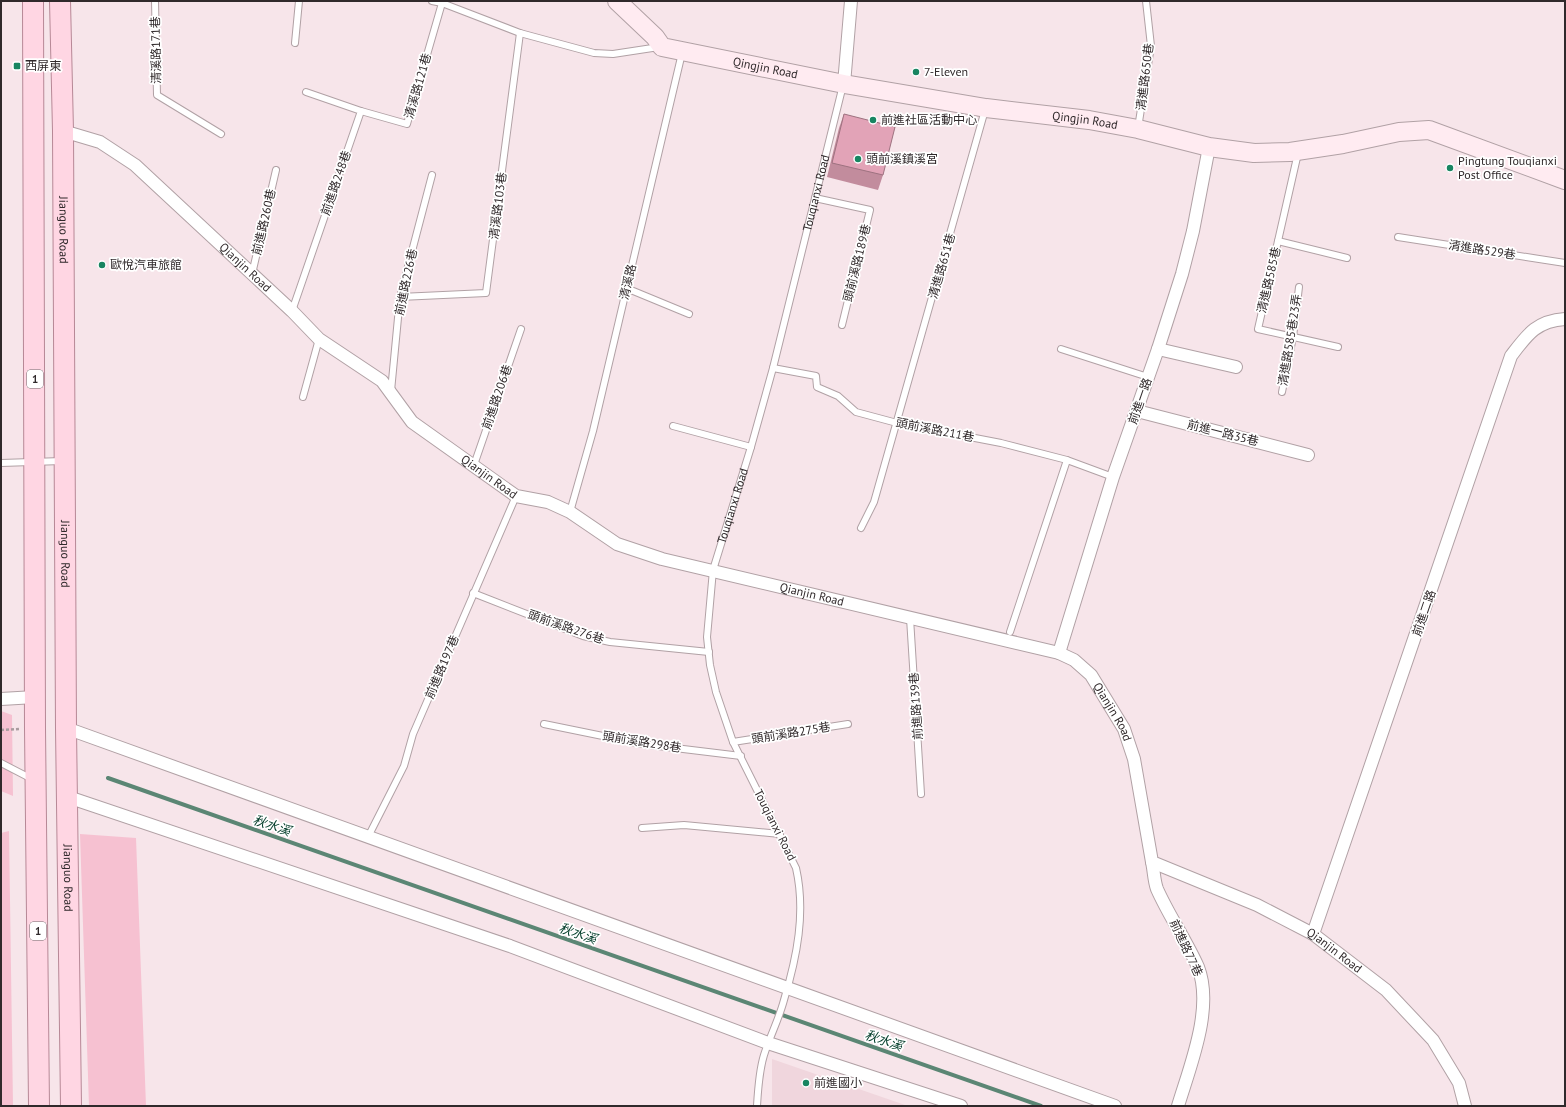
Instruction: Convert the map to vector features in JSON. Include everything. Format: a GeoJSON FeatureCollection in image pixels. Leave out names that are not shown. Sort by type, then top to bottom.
{"type":"FeatureCollection","features":[{"type":"Feature","properties":{"kind":"main road","name":"1"},"geometry":{"type":"LineString","coordinates":[[33,1],[35,697],[39,1106]]}},
{"type":"Feature","properties":{"kind":"main road","name":"Jianguo Road"},"geometry":{"type":"LineString","coordinates":[[60,1],[63,132],[66,728],[71,1106]]}},
{"type":"Feature","properties":{"kind":"street"},"geometry":{"type":"LineString","coordinates":[[617,1],[655,37],[662,47]]}},
{"type":"Feature","properties":{"kind":"street","name":"Touqianxi Road"},"geometry":{"type":"LineString","coordinates":[[844,84],[851,1]]}},
{"type":"Feature","properties":{"kind":"street","name":"Qingjin Road"},"geometry":{"type":"LineString","coordinates":[[662,47],[844,84],[986,108],[1089,120],[1138,129],[1210,147],[1254,153],[1298,151],[1399,132],[1429,130],[1565,180]]}},
{"type":"Feature","properties":{"kind":"street","name":"Qianjin Road"},"geometry":{"type":"LineString","coordinates":[[63,132],[100,142],[135,165],[292,311],[319,339],[382,381],[391,391],[412,422],[516,496],[548,502],[570,512],[617,544],[662,559],[1059,653],[1074,660],[1091,675],[1124,729],[1134,759],[1152,862],[1257,905],[1314,934],[1386,990],[1433,1040],[1459,1083],[1464,1106]]}},
{"type":"Feature","properties":{"kind":"street","name":"前進一路"},"geometry":{"type":"LineString","coordinates":[[1059,653],[1113,477],[1158,349],[1189,245],[1210,147]]}},
{"type":"Feature","properties":{"kind":"street","name":"前進二路"},"geometry":{"type":"LineString","coordinates":[[1314,934],[1511,356],[1537,326],[1565,319]]}},
{"type":"Feature","properties":{"kind":"street"},"geometry":{"type":"LineString","coordinates":[[1158,349],[1236,368]]}},
{"type":"Feature","properties":{"kind":"street","name":"前進一路35巷"},"geometry":{"type":"LineString","coordinates":[[1137,411],[1308,455]]}},
{"type":"Feature","properties":{"kind":"street"},"geometry":{"type":"LineString","coordinates":[[1,699],[35,697]]}},
{"type":"Feature","properties":{"kind":"street"},"geometry":{"type":"LineString","coordinates":[[66,728],[1115,1106]]}},
{"type":"Feature","properties":{"kind":"street"},"geometry":{"type":"LineString","coordinates":[[68,797],[510,946],[769,1041],[961,1106]]}},
{"type":"Feature","properties":{"kind":"street","name":"前進路77巷"},"geometry":{"type":"LineString","coordinates":[[1152,862],[1157,888],[1198,968],[1203,988],[1203,1009],[1198,1040],[1178,1106]]}},
{"type":"Feature","properties":{"kind":"lane","name":"清溪路171巷"},"geometry":{"type":"LineString","coordinates":[[155,1],[157,95],[221,134]]}},
{"type":"Feature","properties":{"kind":"lane"},"geometry":{"type":"LineString","coordinates":[[295,42],[299,1]]}},
{"type":"Feature","properties":{"kind":"lane"},"geometry":{"type":"LineString","coordinates":[[432,1],[442,3],[520,33],[594,53],[613,54],[662,47]]}},
{"type":"Feature","properties":{"kind":"lane","name":"清進路650巷"},"geometry":{"type":"LineString","coordinates":[[1138,129],[1151,46],[1146,1]]}},
{"type":"Feature","properties":{"kind":"lane","name":"清溪路121巷"},"geometry":{"type":"LineString","coordinates":[[361,111],[407,124],[442,3]]}},
{"type":"Feature","properties":{"kind":"lane","name":"清溪路103巷"},"geometry":{"type":"LineString","coordinates":[[400,297],[486,293],[520,33]]}},
{"type":"Feature","properties":{"kind":"lane","name":"清溪路"},"geometry":{"type":"LineString","coordinates":[[570,512],[593,430],[682,51]]}},
{"type":"Feature","properties":{"kind":"lane","name":"Touqianxi Road"},"geometry":{"type":"LineString","coordinates":[[757,1106],[764,1056],[788,987],[799,934],[802,904],[796,868],[733,742],[716,692],[707,637],[713,570],[751,447],[773,368],[844,84]]}},
{"type":"Feature","properties":{"kind":"lane"},"geometry":{"type":"LineString","coordinates":[[306,92],[361,111]]}},
{"type":"Feature","properties":{"kind":"lane","name":"清進路651巷"},"geometry":{"type":"LineString","coordinates":[[861,528],[874,502],[898,423],[986,108]]}},
{"type":"Feature","properties":{"kind":"lane","name":"前進路248巷"},"geometry":{"type":"LineString","coordinates":[[292,311],[361,111]]}},
{"type":"Feature","properties":{"kind":"lane","name":"清進路585巷"},"geometry":{"type":"LineString","coordinates":[[1298,151],[1258,330],[1338,347]]}},
{"type":"Feature","properties":{"kind":"lane","name":"前進路260巷"},"geometry":{"type":"LineString","coordinates":[[252,274],[276,170]]}},
{"type":"Feature","properties":{"kind":"lane","name":"前進路226巷"},"geometry":{"type":"LineString","coordinates":[[391,391],[400,297],[432,175]]}},
{"type":"Feature","properties":{"kind":"lane","name":"頭前溪路189巷"},"geometry":{"type":"LineString","coordinates":[[815,198],[870,210],[842,325]]}},
{"type":"Feature","properties":{"kind":"lane","name":"清進路529巷"},"geometry":{"type":"LineString","coordinates":[[1398,237],[1565,263]]}},
{"type":"Feature","properties":{"kind":"lane"},"geometry":{"type":"LineString","coordinates":[[1278,241],[1347,258]]}},
{"type":"Feature","properties":{"kind":"lane","name":"清進路585巷23弄"},"geometry":{"type":"LineString","coordinates":[[1282,392],[1293,337],[1299,287]]}},
{"type":"Feature","properties":{"kind":"lane"},"geometry":{"type":"LineString","coordinates":[[626,288],[689,314]]}},
{"type":"Feature","properties":{"kind":"lane","name":"前進路206巷"},"geometry":{"type":"LineString","coordinates":[[474,465],[521,328]]}},
{"type":"Feature","properties":{"kind":"lane"},"geometry":{"type":"LineString","coordinates":[[303,397],[319,339]]}},
{"type":"Feature","properties":{"kind":"lane"},"geometry":{"type":"LineString","coordinates":[[1061,348],[1148,377]]}},
{"type":"Feature","properties":{"kind":"lane","name":"頭前溪路211巷"},"geometry":{"type":"LineString","coordinates":[[773,368],[816,376],[817,387],[838,396],[852,410],[898,423],[1001,443],[1067,460],[1113,477]]}},
{"type":"Feature","properties":{"kind":"lane"},"geometry":{"type":"LineString","coordinates":[[673,426],[751,447]]}},
{"type":"Feature","properties":{"kind":"lane"},"geometry":{"type":"LineString","coordinates":[[1010,632],[1067,460]]}},
{"type":"Feature","properties":{"kind":"lane"},"geometry":{"type":"LineString","coordinates":[[1,463],[65,461]]}},
{"type":"Feature","properties":{"kind":"lane","name":"前進路197巷"},"geometry":{"type":"LineString","coordinates":[[368,837],[404,766],[413,734],[516,496]]}},
{"type":"Feature","properties":{"kind":"lane","name":"頭前溪路276巷"},"geometry":{"type":"LineString","coordinates":[[474,592],[583,636],[610,642],[709,652]]}},
{"type":"Feature","properties":{"kind":"lane","name":"前進路139巷"},"geometry":{"type":"LineString","coordinates":[[910,618],[921,794]]}},
{"type":"Feature","properties":{"kind":"lane","name":"頭前溪路298巷"},"geometry":{"type":"LineString","coordinates":[[544,724],[642,744],[741,756]]}},
{"type":"Feature","properties":{"kind":"lane","name":"頭前溪路275巷"},"geometry":{"type":"LineString","coordinates":[[733,742],[848,724]]}},
{"type":"Feature","properties":{"kind":"lane"},"geometry":{"type":"LineString","coordinates":[[1,763],[14,768],[37,782]]}},
{"type":"Feature","properties":{"kind":"lane"},"geometry":{"type":"LineString","coordinates":[[642,828],[684,825],[780,834]]}},
{"type":"Feature","properties":{"kind":"shaded area"},"geometry":{"type":"Polygon","coordinates":[[[1,711],[12,715],[13,796],[1,791],[1,711]]]}},
{"type":"Feature","properties":{"kind":"shaded area"},"geometry":{"type":"Polygon","coordinates":[[[9,831],[13,1106],[1,1106],[1,833],[9,831]]]}},
{"type":"Feature","properties":{"kind":"shaded area"},"geometry":{"type":"Polygon","coordinates":[[[80,834],[136,838],[146,1106],[89,1106],[80,834]]]}},
{"type":"Feature","properties":{"kind":"shaded area","name":"前進國小"},"geometry":{"type":"Polygon","coordinates":[[[772,1059],[908,1106],[772,1106],[772,1059]]]}},
{"type":"Feature","properties":{"kind":"building","name":"頭前溪鎮溪宮"},"geometry":{"type":"Polygon","coordinates":[[[844,114],[895,127],[883,175],[832,163],[844,114]]]}},
{"type":"Feature","properties":{"kind":"waterway","name":"秋水溪"},"geometry":{"type":"LineString","coordinates":[[108,778],[1041,1106]]}},
{"type":"Feature","properties":{"kind":"place","name":"西屏東"},"geometry":{"type":"Point","coordinates":[17,66]}},
{"type":"Feature","properties":{"kind":"place","name":"7-Eleven"},"geometry":{"type":"Point","coordinates":[916,72]}},
{"type":"Feature","properties":{"kind":"place","name":"前進社區活動中心"},"geometry":{"type":"Point","coordinates":[873,120]}},
{"type":"Feature","properties":{"kind":"place","name":"頭前溪鎮溪宮"},"geometry":{"type":"Point","coordinates":[858,159]}},
{"type":"Feature","properties":{"kind":"place","name":"Pingtung Touqianxi Post Office"},"geometry":{"type":"Point","coordinates":[1450,168]}},
{"type":"Feature","properties":{"kind":"place","name":"歐悅汽車旅館"},"geometry":{"type":"Point","coordinates":[102,265]}},
{"type":"Feature","properties":{"kind":"place","name":"前進國小"},"geometry":{"type":"Point","coordinates":[806,1083]}}]}
